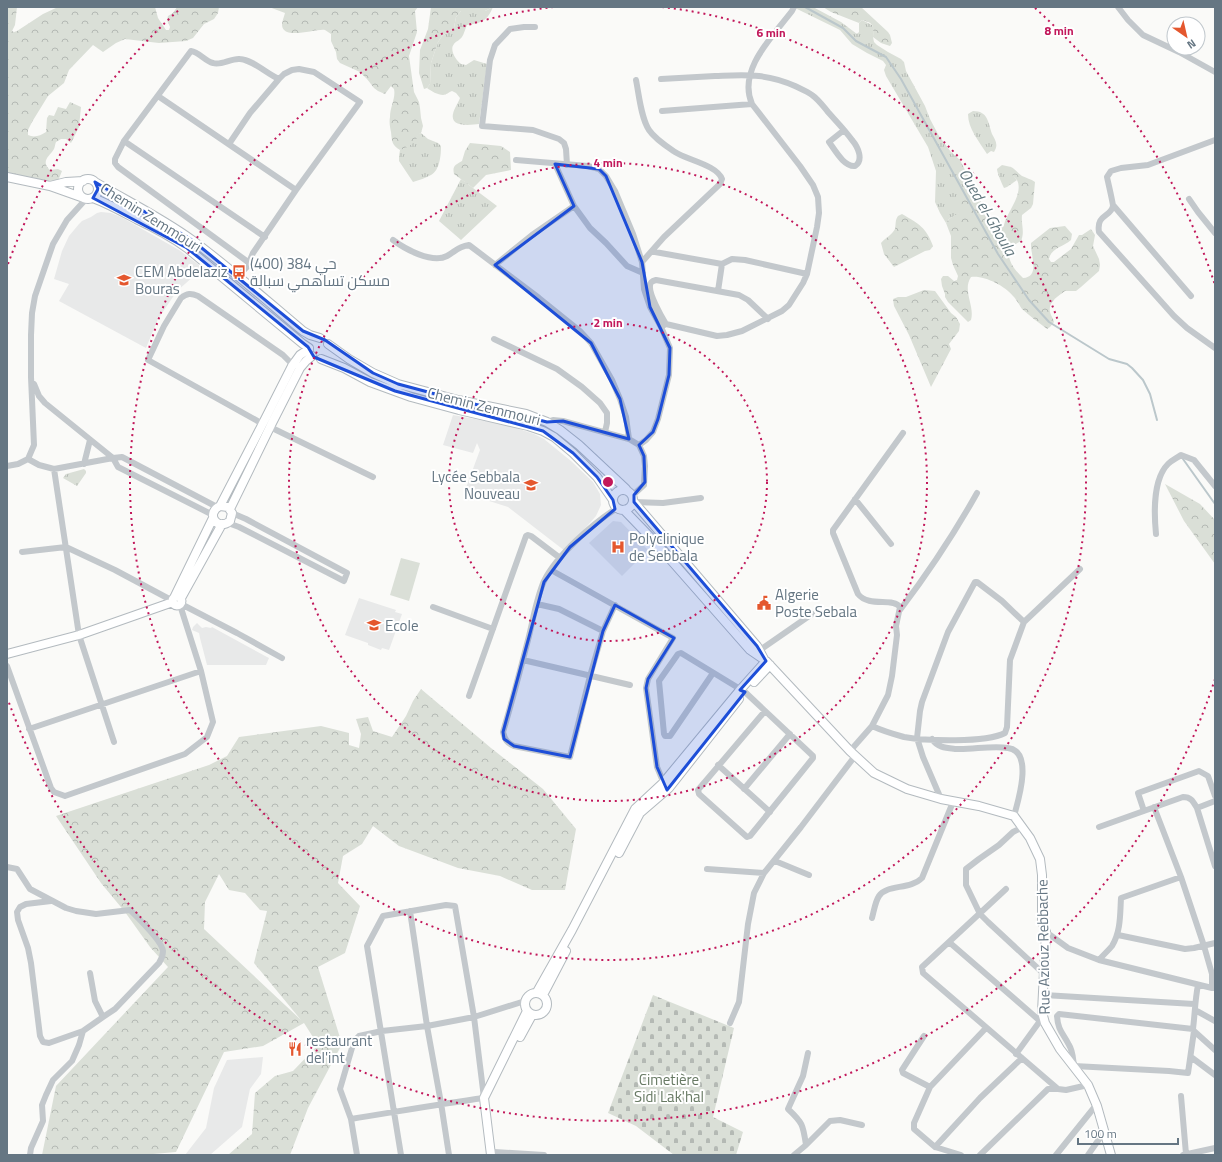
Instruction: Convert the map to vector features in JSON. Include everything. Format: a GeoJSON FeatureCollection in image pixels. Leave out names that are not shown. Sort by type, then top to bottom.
{"type":"FeatureCollection","features":[{"type":"Feature","properties":{"kind":"street"},"geometry":{"type":"LineString","coordinates":[[516,160],[588,166],[599,169],[606,176],[615,190],[633,234],[642,262],[644,289],[650,307],[664,325],[717,336],[742,331],[768,319],[789,305],[803,283],[807,274],[819,212],[818,197],[813,185],[752,104],[748,91],[750,75],[755,62],[794,7]]}},
{"type":"Feature","properties":{"kind":"street"},"geometry":{"type":"LineString","coordinates":[[1118,7],[1128,20],[1144,35],[1215,72]]}},
{"type":"Feature","properties":{"kind":"street"},"geometry":{"type":"LineString","coordinates":[[536,27],[524,27],[510,30],[495,45],[490,60],[482,126],[537,131],[559,140],[564,143],[566,149],[567,165]]}},
{"type":"Feature","properties":{"kind":"street"},"geometry":{"type":"LineString","coordinates":[[248,262],[118,167],[115,163],[124,141],[191,51],[215,64],[233,59],[248,61],[279,79]]}},
{"type":"Feature","properties":{"kind":"street"},"geometry":{"type":"LineString","coordinates":[[229,144],[250,113],[279,79],[284,74],[292,70],[299,69],[314,72],[360,102],[296,190],[248,262],[247,267],[238,276]]}},
{"type":"Feature","properties":{"kind":"street"},"geometry":{"type":"LineString","coordinates":[[660,79],[750,75],[782,80],[807,92],[819,101],[844,130],[857,146],[860,161],[852,167],[846,163],[829,142],[844,130]]}},
{"type":"Feature","properties":{"kind":"street"},"geometry":{"type":"LineString","coordinates":[[636,80],[646,124],[650,131],[675,152],[711,168],[721,176],[722,179],[720,184],[664,237],[642,262]]}},
{"type":"Feature","properties":{"kind":"street"},"geometry":{"type":"LineString","coordinates":[[158,96],[296,190]]}},
{"type":"Feature","properties":{"kind":"street"},"geometry":{"type":"LineString","coordinates":[[662,111],[752,104]]}},
{"type":"Feature","properties":{"kind":"street"},"geometry":{"type":"LineString","coordinates":[[1191,296],[1114,205],[1107,177],[1111,171],[1121,168],[1148,165],[1215,140]]}},
{"type":"Feature","properties":{"kind":"street"},"geometry":{"type":"LineString","coordinates":[[124,141],[265,237]]}},
{"type":"Feature","properties":{"kind":"street"},"geometry":{"type":"LineString","coordinates":[[555,164],[574,206],[590,228],[627,266],[643,273]]}},
{"type":"Feature","properties":{"kind":"street","name":"Chemin Zemmouri"},"geometry":{"type":"LineString","coordinates":[[7,177],[50,186],[108,204],[172,238],[187,248],[310,351]]}},
{"type":"Feature","properties":{"kind":"street"},"geometry":{"type":"LineString","coordinates":[[7,466],[18,464],[28,459],[34,445],[31,377],[32,312],[35,296],[53,244],[67,220],[87,198],[97,192],[98,189],[95,182],[89,180],[80,183],[78,190],[87,198]]}},
{"type":"Feature","properties":{"kind":"street","name":"Chemin Zemmouri"},"geometry":{"type":"LineString","coordinates":[[50,186],[66,182],[83,181]]}},
{"type":"Feature","properties":{"kind":"street","name":"Chemin Zemmouri"},"geometry":{"type":"LineString","coordinates":[[95,182],[176,229],[192,240],[303,330],[310,335],[320,338]]}},
{"type":"Feature","properties":{"kind":"street"},"geometry":{"type":"LineString","coordinates":[[1189,199],[1215,232]]}},
{"type":"Feature","properties":{"kind":"street"},"geometry":{"type":"LineString","coordinates":[[1114,205],[1098,225],[1099,232],[1174,316],[1187,328],[1215,348]]}},
{"type":"Feature","properties":{"kind":"street"},"geometry":{"type":"LineString","coordinates":[[495,265],[574,206]]}},
{"type":"Feature","properties":{"kind":"street"},"geometry":{"type":"LineString","coordinates":[[393,240],[404,248],[428,258],[439,258],[446,256],[461,246],[469,245],[566,320],[591,343],[612,380],[626,417],[630,439]]}},
{"type":"Feature","properties":{"kind":"street"},"geometry":{"type":"LineString","coordinates":[[656,252],[722,264],[732,259],[745,260],[807,274]]}},
{"type":"Feature","properties":{"kind":"street"},"geometry":{"type":"LineString","coordinates":[[718,291],[722,264]]}},
{"type":"Feature","properties":{"kind":"street"},"geometry":{"type":"LineString","coordinates":[[639,445],[653,432],[658,419],[669,376],[670,348],[664,325],[650,289],[650,284],[653,280],[743,296],[768,319]]}},
{"type":"Feature","properties":{"kind":"street"},"geometry":{"type":"LineString","coordinates":[[292,366],[290,362],[282,355],[210,304],[198,296],[191,294],[185,295],[181,298],[164,326],[148,360],[266,425],[373,477]]}},
{"type":"Feature","properties":{"kind":"street"},"geometry":{"type":"LineString","coordinates":[[7,666],[51,788],[54,792],[65,796],[185,754],[207,737],[213,722],[201,671],[177,601],[213,516],[214,510],[219,506],[310,351],[312,341],[320,338],[325,340],[328,344],[328,353],[320,359],[314,358],[310,351]]}},
{"type":"Feature","properties":{"kind":"street"},"geometry":{"type":"LineString","coordinates":[[494,339],[557,369],[582,387],[600,403],[607,413],[605,432]]}},
{"type":"Feature","properties":{"kind":"street","name":"Chemin Zemmouri"},"geometry":{"type":"LineString","coordinates":[[328,344],[349,359],[373,373],[398,384],[458,400],[526,414],[546,422],[560,430],[579,445],[630,492],[633,499],[760,650],[768,663]]}},
{"type":"Feature","properties":{"kind":"street"},"geometry":{"type":"LineString","coordinates":[[7,654],[79,635],[177,601],[225,524],[231,518],[231,511],[292,366],[300,355],[310,351]]}},
{"type":"Feature","properties":{"kind":"street","name":"Chemin Zemmouri"},"geometry":{"type":"LineString","coordinates":[[320,359],[344,368],[370,382],[411,397],[528,426],[543,431],[554,437],[573,453],[597,477],[613,500],[614,504],[655,542],[750,650],[768,663]]}},
{"type":"Feature","properties":{"kind":"street"},"geometry":{"type":"LineString","coordinates":[[28,459],[39,465],[54,469],[112,458],[122,457],[219,506],[225,506],[231,511],[347,573],[344,581],[240,527],[215,521],[213,516],[118,466],[112,458],[45,404],[39,396],[31,377]]}},
{"type":"Feature","properties":{"kind":"street"},"geometry":{"type":"LineString","coordinates":[[546,422],[563,420],[630,439],[639,445],[644,456],[645,482],[633,499],[630,508],[620,509],[602,518],[560,558],[544,582],[503,732],[504,739],[508,743],[514,746],[570,757],[603,631],[615,605]]}},
{"type":"Feature","properties":{"kind":"street"},"geometry":{"type":"LineString","coordinates":[[900,610],[899,605],[864,600],[858,594],[833,532],[834,527],[903,433]]}},
{"type":"Feature","properties":{"kind":"street"},"geometry":{"type":"LineString","coordinates":[[84,464],[90,440]]}},
{"type":"Feature","properties":{"kind":"street"},"geometry":{"type":"LineString","coordinates":[[1156,534],[1155,516],[1158,480],[1168,464],[1182,455],[1194,460],[1215,486]]}},
{"type":"Feature","properties":{"kind":"street"},"geometry":{"type":"LineString","coordinates":[[54,469],[79,635],[114,742]]}},
{"type":"Feature","properties":{"kind":"street"},"geometry":{"type":"LineString","coordinates":[[613,500],[614,495],[617,492],[621,489],[626,489]]}},
{"type":"Feature","properties":{"kind":"street"},"geometry":{"type":"LineString","coordinates":[[730,1023],[739,1002],[748,924],[754,893],[764,873],[775,861],[872,726],[888,694],[892,676],[897,634],[896,626],[900,610],[956,529],[977,493]]}},
{"type":"Feature","properties":{"kind":"street"},"geometry":{"type":"LineString","coordinates":[[633,499],[663,503],[702,498]]}},
{"type":"Feature","properties":{"kind":"street"},"geometry":{"type":"LineString","coordinates":[[855,499],[890,544]]}},
{"type":"Feature","properties":{"kind":"street"},"geometry":{"type":"LineString","coordinates":[[469,696],[526,536],[531,536],[560,558]]}},
{"type":"Feature","properties":{"kind":"street"},"geometry":{"type":"LineString","coordinates":[[22,552],[66,547],[177,601],[282,658]]}},
{"type":"Feature","properties":{"kind":"street"},"geometry":{"type":"LineString","coordinates":[[872,726],[894,734],[932,739],[981,739],[1005,733],[1007,731],[1010,660],[1024,622],[1080,569]]}},
{"type":"Feature","properties":{"kind":"street"},"geometry":{"type":"LineString","coordinates":[[551,570],[673,638],[648,679],[646,688],[657,767],[665,786]]}},
{"type":"Feature","properties":{"kind":"street"},"geometry":{"type":"LineString","coordinates":[[941,799],[923,757],[917,738],[924,695],[948,632],[974,583],[977,582],[1002,601],[1024,622]]}},
{"type":"Feature","properties":{"kind":"street"},"geometry":{"type":"LineString","coordinates":[[537,604],[559,609],[603,631]]}},
{"type":"Feature","properties":{"kind":"street"},"geometry":{"type":"LineString","coordinates":[[433,607],[493,629]]}},
{"type":"Feature","properties":{"kind":"street"},"geometry":{"type":"LineString","coordinates":[[760,650],[812,614]]}},
{"type":"Feature","properties":{"kind":"street"},"geometry":{"type":"LineString","coordinates":[[713,673],[670,736],[665,736],[659,681],[678,654],[681,653],[742,691],[765,711],[813,756],[812,760],[770,812],[750,836],[747,837],[699,794],[698,790],[765,711]]}},
{"type":"Feature","properties":{"kind":"street"},"geometry":{"type":"LineString","coordinates":[[523,660],[630,685]]}},
{"type":"Feature","properties":{"kind":"street"},"geometry":{"type":"LineString","coordinates":[[540,994],[640,813],[665,786],[742,691],[768,663],[853,753],[874,773],[907,789],[941,799],[979,806],[1014,816],[1023,772],[1017,752],[1008,748],[943,748],[937,745],[932,739]]}},
{"type":"Feature","properties":{"kind":"street"},"geometry":{"type":"LineString","coordinates":[[29,729],[201,671]]}},
{"type":"Feature","properties":{"kind":"street"},"geometry":{"type":"LineString","coordinates":[[744,789],[790,734]]}},
{"type":"Feature","properties":{"kind":"street"},"geometry":{"type":"LineString","coordinates":[[718,765],[770,812]]}},
{"type":"Feature","properties":{"kind":"street"},"geometry":{"type":"LineString","coordinates":[[1144,811],[1138,793],[1199,771],[1208,776],[1215,796]]}},
{"type":"Feature","properties":{"kind":"street"},"geometry":{"type":"LineString","coordinates":[[1099,827],[1186,797],[1192,799],[1197,808],[1214,857],[1215,866]]}},
{"type":"Feature","properties":{"kind":"street"},"geometry":{"type":"LineString","coordinates":[[872,918],[877,900],[881,893],[886,890],[913,884],[922,878],[954,802]]}},
{"type":"Feature","properties":{"kind":"street"},"geometry":{"type":"LineString","coordinates":[[1197,808],[1215,802]]}},
{"type":"Feature","properties":{"kind":"street"},"geometry":{"type":"LineString","coordinates":[[1046,932],[1068,948],[1098,960],[1214,988],[1212,974],[1204,946],[1181,877],[1154,807]]}},
{"type":"Feature","properties":{"kind":"street","name":"Rue Aziouz Rebbache"},"geometry":{"type":"LineString","coordinates":[[1014,816],[1030,838],[1040,859],[1042,875],[1042,921],[1046,932],[1042,1012],[1043,1022],[1060,1049],[1088,1085],[1096,1104],[1111,1155]]}},
{"type":"Feature","properties":{"kind":"street"},"geometry":{"type":"LineString","coordinates":[[1023,827],[1013,832],[999,845],[966,869],[966,885],[980,914],[1044,974]]}},
{"type":"Feature","properties":{"kind":"street"},"geometry":{"type":"LineString","coordinates":[[775,861],[809,875]]}},
{"type":"Feature","properties":{"kind":"street"},"geometry":{"type":"LineString","coordinates":[[7,867],[17,869],[30,889],[51,900],[66,908],[96,914],[130,910],[158,940],[163,951],[162,959],[159,963],[115,1008],[83,1030],[49,1043],[43,1042],[40,1036],[31,963],[17,912],[20,907],[26,904],[51,900]]}},
{"type":"Feature","properties":{"kind":"street"},"geometry":{"type":"LineString","coordinates":[[706,869],[764,873]]}},
{"type":"Feature","properties":{"kind":"street"},"geometry":{"type":"LineString","coordinates":[[1098,960],[1111,947],[1118,935],[1120,898],[1181,877]]}},
{"type":"Feature","properties":{"kind":"street"},"geometry":{"type":"LineString","coordinates":[[1006,889],[922,967],[923,973],[1058,1089]]}},
{"type":"Feature","properties":{"kind":"street"},"geometry":{"type":"LineString","coordinates":[[401,1155],[367,946],[383,916],[446,905],[455,906],[474,1017],[484,1098],[493,1154]]}},
{"type":"Feature","properties":{"kind":"street"},"geometry":{"type":"LineString","coordinates":[[410,911],[427,1026],[449,1155]]}},
{"type":"Feature","properties":{"kind":"street"},"geometry":{"type":"LineString","coordinates":[[1118,935],[1185,949],[1215,943]]}},
{"type":"Feature","properties":{"kind":"street"},"geometry":{"type":"LineString","coordinates":[[949,942],[1043,1022],[1016,1054]]}},
{"type":"Feature","properties":{"kind":"street"},"geometry":{"type":"LineString","coordinates":[[90,973],[96,1001],[103,1017]]}},
{"type":"Feature","properties":{"kind":"street"},"geometry":{"type":"LineString","coordinates":[[1198,984],[1194,1007],[1193,1030],[1191,1057],[1188,1073],[1074,1066],[1070,1045],[1058,1027],[1057,1016],[1059,1014],[1193,1030],[1215,1050]]}},
{"type":"Feature","properties":{"kind":"street"},"geometry":{"type":"LineString","coordinates":[[532,993],[540,994],[547,999],[548,1004],[546,1009],[537,1015],[530,1013],[525,1006],[527,996],[532,993]]}},
{"type":"Feature","properties":{"kind":"street"},"geometry":{"type":"LineString","coordinates":[[1044,995],[1194,1007],[1215,1021]]}},
{"type":"Feature","properties":{"kind":"street"},"geometry":{"type":"LineString","coordinates":[[357,1155],[351,1119],[340,1089],[354,1041],[359,1036],[382,1031],[427,1026],[474,1017],[525,1001]]}},
{"type":"Feature","properties":{"kind":"street"},"geometry":{"type":"LineString","coordinates":[[484,1098],[530,1013]]}},
{"type":"Feature","properties":{"kind":"street"},"geometry":{"type":"LineString","coordinates":[[493,1154],[488,1100],[530,1013]]}},
{"type":"Feature","properties":{"kind":"street"},"geometry":{"type":"LineString","coordinates":[[961,1155],[935,1146],[914,1129],[914,1123],[930,1087],[986,1028]]}},
{"type":"Feature","properties":{"kind":"street"},"geometry":{"type":"LineString","coordinates":[[30,1155],[31,1148],[43,1121],[42,1105],[46,1095],[53,1080],[72,1061],[79,1045],[83,1030]]}},
{"type":"Feature","properties":{"kind":"street"},"geometry":{"type":"LineString","coordinates":[[924,1036],[902,1070],[903,1073],[930,1087]]}},
{"type":"Feature","properties":{"kind":"street"},"geometry":{"type":"LineString","coordinates":[[806,1144],[803,1127],[799,1119],[788,1109],[803,1076],[808,1053]]}},
{"type":"Feature","properties":{"kind":"street"},"geometry":{"type":"LineString","coordinates":[[1191,1057],[1215,1074]]}},
{"type":"Feature","properties":{"kind":"street"},"geometry":{"type":"LineString","coordinates":[[935,1146],[980,1098],[1022,1058]]}},
{"type":"Feature","properties":{"kind":"street"},"geometry":{"type":"LineString","coordinates":[[980,1155],[1048,1089],[1066,1090],[1088,1085]]}},
{"type":"Feature","properties":{"kind":"street"},"geometry":{"type":"LineString","coordinates":[[1181,1096],[1184,1154],[1215,1148]]}},
{"type":"Feature","properties":{"kind":"street"},"geometry":{"type":"LineString","coordinates":[[351,1119],[441,1103],[484,1098]]}},
{"type":"Feature","properties":{"kind":"street"},"geometry":{"type":"LineString","coordinates":[[1056,1155],[1096,1104]]}},
{"type":"Feature","properties":{"kind":"street"},"geometry":{"type":"LineString","coordinates":[[794,1155],[830,1121],[840,1120],[862,1126]]}},
{"type":"Feature","properties":{"kind":"street"},"geometry":{"type":"LineString","coordinates":[[1088,1155],[1104,1132]]}},
{"type":"Feature","properties":{"kind":"street"},"geometry":{"type":"LineString","coordinates":[[493,1154],[544,1155]]}},
{"type":"Feature","properties":{"kind":"highlighted area"},"geometry":{"type":"Polygon","coordinates":[[[555,164],[599,169],[606,176],[642,262],[650,307],[670,348],[669,375],[658,419],[653,432],[639,445],[644,456],[645,482],[634,495],[634,502],[757,646],[766,661],[740,690],[745,692],[667,790],[657,767],[646,688],[648,679],[674,638],[615,605],[603,631],[570,757],[514,746],[504,739],[503,732],[544,582],[570,547],[615,509],[613,500],[597,477],[573,453],[543,431],[395,391],[314,357],[308,347],[187,248],[93,198],[98,189],[95,182],[192,240],[303,331],[325,340],[373,373],[398,384],[458,400],[547,422],[563,421],[629,439],[620,399],[591,343],[495,265],[574,206],[555,164]]]}},
{"type":"Feature","properties":{"kind":"shaded area","name":"CEM Abdelaziz Bouras"},"geometry":{"type":"Polygon","coordinates":[[[101,212],[111,213],[121,217],[179,250],[203,268],[177,291],[158,319],[146,348],[59,301],[69,284],[54,279],[62,251],[69,236],[82,221],[101,212]]]}},
{"type":"Feature","properties":{"kind":"shaded area","name":"Lycée Sebbala Nouveau"},"geometry":{"type":"Polygon","coordinates":[[[453,415],[507,425],[534,434],[544,439],[571,461],[593,482],[600,494],[601,505],[596,516],[565,551],[508,507],[464,493],[480,450],[477,443],[473,453],[443,445],[453,415]]]}},
{"type":"Feature","properties":{"kind":"shaded area","name":"Polyclinique de Sebbala"},"geometry":{"type":"Polygon","coordinates":[[[613,521],[621,522],[648,550],[622,576],[589,543],[613,521]]]}},
{"type":"Feature","properties":{"kind":"shaded area","name":"Ecole"},"geometry":{"type":"Polygon","coordinates":[[[359,598],[396,610],[395,612],[402,614],[389,650],[382,648],[381,650],[368,645],[368,643],[345,635],[359,598]]]}},
{"type":"Feature","properties":{"kind":"shaded area"},"geometry":{"type":"Polygon","coordinates":[[[197,623],[202,628],[212,627],[269,658],[266,665],[207,665],[199,633],[192,630],[197,623]]]}},
{"type":"Feature","properties":{"kind":"shaded area"},"geometry":{"type":"Polygon","coordinates":[[[263,1057],[261,1074],[250,1089],[242,1127],[210,1155],[185,1155],[206,1128],[214,1088],[227,1060],[263,1057]]]}},
{"type":"Feature","properties":{"kind":"green space"},"geometry":{"type":"Polygon","coordinates":[[[7,7],[17,7],[15,25],[12,31],[14,32],[43,14],[58,7],[155,7],[158,18],[166,30],[169,30],[170,27],[167,20],[168,16],[173,13],[177,7],[219,7],[218,13],[214,19],[204,24],[193,38],[186,41],[159,43],[125,39],[103,52],[93,45],[69,70],[64,83],[48,96],[28,130],[28,135],[30,136],[42,135],[46,132],[47,118],[49,115],[54,116],[58,107],[66,109],[70,102],[81,107],[79,127],[71,143],[66,139],[61,139],[56,142],[54,149],[46,161],[47,167],[50,170],[58,169],[62,171],[58,181],[52,181],[39,180],[7,173],[7,7]]]}},
{"type":"Feature","properties":{"kind":"green space"},"geometry":{"type":"Polygon","coordinates":[[[269,7],[418,7],[415,11],[417,32],[409,56],[414,92],[419,102],[423,126],[421,133],[418,135],[416,140],[409,146],[400,150],[393,143],[390,113],[394,99],[394,89],[391,86],[385,94],[378,91],[360,72],[340,63],[337,59],[336,52],[331,41],[331,34],[325,30],[301,33],[288,32],[284,30],[282,25],[285,13],[269,7]]]}},
{"type":"Feature","properties":{"kind":"green space"},"geometry":{"type":"Polygon","coordinates":[[[431,7],[493,7],[485,11],[461,11],[456,17],[454,28],[442,36],[438,42],[431,63],[430,84],[424,89],[419,73],[420,50],[428,29],[431,7]]]}},
{"type":"Feature","properties":{"kind":"green space"},"geometry":{"type":"Polygon","coordinates":[[[493,7],[486,18],[477,23],[467,25],[462,37],[455,43],[452,49],[457,60],[461,64],[466,65],[474,60],[487,64],[479,124],[458,124],[453,118],[453,114],[460,98],[456,93],[452,91],[445,95],[441,95],[427,88],[430,84],[431,63],[438,42],[442,36],[454,28],[456,17],[461,11],[485,11],[493,7]]]}},
{"type":"Feature","properties":{"kind":"green space"},"geometry":{"type":"Polygon","coordinates":[[[793,7],[813,7],[841,22],[857,34],[859,32],[859,23],[862,20],[872,25],[874,29],[874,42],[904,62],[906,71],[939,136],[951,152],[960,160],[981,202],[976,196],[960,213],[949,219],[946,223],[935,202],[936,171],[928,147],[886,76],[884,70],[886,65],[883,61],[852,44],[840,30],[793,7]]]}},
{"type":"Feature","properties":{"kind":"green space"},"geometry":{"type":"Polygon","coordinates":[[[823,7],[861,7],[888,32],[892,43],[890,46],[881,43],[873,37],[873,28],[869,22],[862,20],[859,23],[831,12],[823,7]]]}},
{"type":"Feature","properties":{"kind":"green space"},"geometry":{"type":"Polygon","coordinates":[[[973,111],[982,113],[987,118],[996,142],[994,152],[991,151],[987,154],[977,140],[968,119],[968,114],[973,111]]]}},
{"type":"Feature","properties":{"kind":"green space"},"geometry":{"type":"Polygon","coordinates":[[[421,133],[428,139],[438,143],[441,146],[440,158],[434,173],[413,182],[399,161],[399,156],[400,150],[411,144],[418,134],[421,133]]]}},
{"type":"Feature","properties":{"kind":"green space"},"geometry":{"type":"Polygon","coordinates":[[[470,143],[501,146],[510,152],[511,170],[486,175],[473,188],[454,174],[455,166],[462,161],[465,151],[470,143]]]}},
{"type":"Feature","properties":{"kind":"green space"},"geometry":{"type":"Polygon","coordinates":[[[1002,165],[1011,167],[1011,173],[1017,180],[1004,188],[997,169],[1002,165]]]}},
{"type":"Feature","properties":{"kind":"green space"},"geometry":{"type":"Polygon","coordinates":[[[1011,167],[1022,176],[1035,182],[1033,204],[1031,208],[1022,215],[1023,234],[1021,241],[1010,247],[1009,252],[1012,264],[1023,278],[1032,274],[1033,264],[1031,243],[1050,228],[1065,226],[1072,234],[1071,240],[1052,252],[1049,259],[1051,262],[1054,262],[1071,249],[1079,235],[1082,235],[1091,229],[1095,235],[1093,246],[1099,259],[1099,271],[1076,291],[1065,291],[1054,300],[1050,305],[1050,313],[1054,322],[1047,329],[1022,309],[1009,292],[988,279],[971,277],[968,293],[972,315],[971,320],[968,322],[948,302],[942,286],[941,279],[943,276],[948,276],[954,281],[957,280],[958,276],[951,258],[951,236],[946,223],[949,219],[959,213],[963,197],[968,194],[976,196],[981,201],[989,220],[997,225],[1004,225],[1017,197],[1019,185],[1015,177],[1010,173],[1011,167]]]}},
{"type":"Feature","properties":{"kind":"green space"},"geometry":{"type":"Polygon","coordinates":[[[461,179],[497,206],[461,240],[439,221],[461,179]]]}},
{"type":"Feature","properties":{"kind":"green space"},"geometry":{"type":"Polygon","coordinates":[[[902,214],[925,230],[933,246],[930,250],[925,251],[894,267],[884,254],[881,243],[894,231],[897,218],[902,214]]]}},
{"type":"Feature","properties":{"kind":"green space"},"geometry":{"type":"Polygon","coordinates":[[[924,290],[935,291],[960,324],[959,331],[949,344],[951,349],[931,387],[909,335],[894,306],[893,299],[898,297],[906,297],[924,290]]]}},
{"type":"Feature","properties":{"kind":"green space"},"geometry":{"type":"Polygon","coordinates":[[[84,469],[86,473],[77,486],[63,478],[66,474],[84,469]]]}},
{"type":"Feature","properties":{"kind":"green space"},"geometry":{"type":"Polygon","coordinates":[[[1165,484],[1200,504],[1215,520],[1215,564],[1184,521],[1165,484]]]}},
{"type":"Feature","properties":{"kind":"green space"},"geometry":{"type":"Polygon","coordinates":[[[401,558],[420,563],[409,601],[390,595],[401,558]]]}},
{"type":"Feature","properties":{"kind":"green space"},"geometry":{"type":"Polygon","coordinates":[[[421,689],[491,748],[543,789],[576,829],[565,890],[532,890],[500,876],[458,868],[399,846],[373,826],[362,844],[343,856],[338,883],[360,906],[345,953],[318,967],[342,1044],[308,1108],[290,1155],[228,1155],[252,1134],[255,1093],[275,1076],[293,1071],[318,1045],[304,1023],[263,1046],[224,1052],[176,1152],[142,1155],[42,1155],[56,1086],[168,967],[150,947],[125,912],[101,883],[56,816],[209,765],[227,756],[239,737],[321,726],[349,733],[349,745],[359,748],[361,734],[356,719],[368,717],[373,731],[392,737],[406,716],[421,689]],[[219,874],[205,902],[204,929],[301,1020],[254,963],[267,911],[260,910],[245,893],[229,890],[219,874]]]}},
{"type":"Feature","properties":{"kind":"green space","name":"Cimetière Sidi Lak'hal"},"geometry":{"type":"Polygon","coordinates":[[[653,995],[734,1028],[713,1117],[743,1132],[736,1155],[674,1155],[636,1126],[608,1113],[653,995]]]}},
{"type":"Feature","properties":{"kind":"waterway","name":"Oued el-Ghoula"},"geometry":{"type":"LineString","coordinates":[[805,7],[843,28],[856,41],[886,57],[901,79],[998,254],[1029,300],[1049,322],[1109,359],[1127,364],[1132,368],[1143,380],[1150,394],[1157,420]]}},
{"type":"Feature","properties":{"kind":"waterway","name":"Oued el-Ghoula"},"geometry":{"type":"LineString","coordinates":[[1183,459],[1215,504]]}},
{"type":"Feature","properties":{"kind":"place","name":"حي 384 (400) مسكن تساهمي سبالة"},"geometry":{"type":"Point","coordinates":[239,272]}},
{"type":"Feature","properties":{"kind":"place","name":"CEM Abdelaziz Bouras"},"geometry":{"type":"Point","coordinates":[124,280]}},
{"type":"Feature","properties":{"kind":"place","name":"Lycée Sebbala Nouveau"},"geometry":{"type":"Point","coordinates":[531,485]}},
{"type":"Feature","properties":{"kind":"place","name":"Polyclinique de Sebbala"},"geometry":{"type":"Point","coordinates":[618,547]}},
{"type":"Feature","properties":{"kind":"place","name":"Algerie Poste Sebala"},"geometry":{"type":"Point","coordinates":[764,603]}},
{"type":"Feature","properties":{"kind":"place","name":"Ecole"},"geometry":{"type":"Point","coordinates":[374,625]}},
{"type":"Feature","properties":{"kind":"place","name":"restaurant del'int"},"geometry":{"type":"Point","coordinates":[295,1049]}}]}
